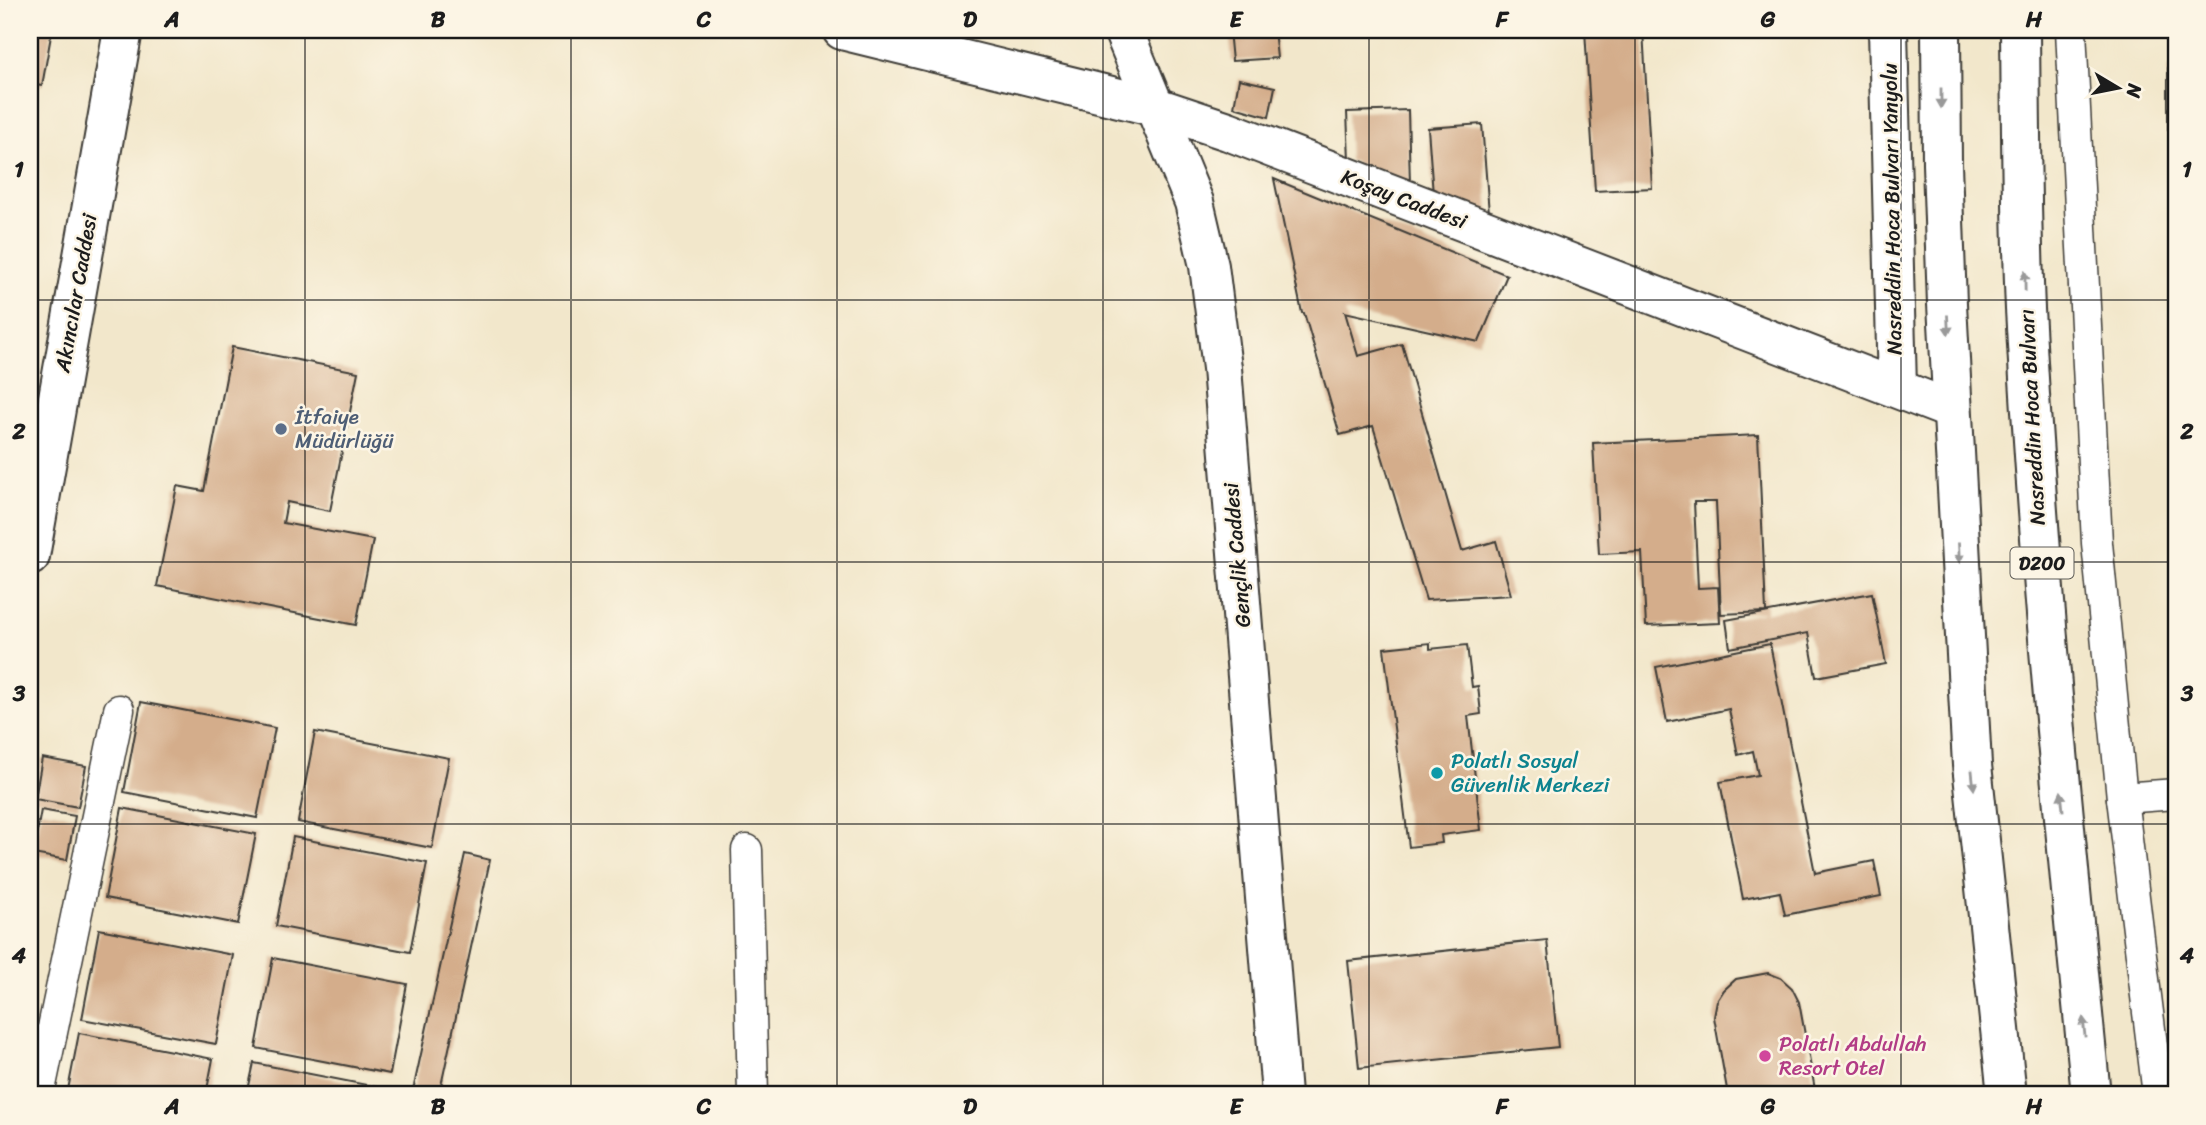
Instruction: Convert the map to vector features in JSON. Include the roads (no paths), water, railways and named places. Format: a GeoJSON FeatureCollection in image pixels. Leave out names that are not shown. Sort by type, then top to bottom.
{"type":"FeatureCollection","features":[{"type":"Feature","properties":{"kind":"main road","name":"Akıncılar Caddesi"},"geometry":{"type":"LineString","coordinates":[[30,556],[123,30]]}},
{"type":"Feature","properties":{"kind":"main road","name":"Koşay Caddesi"},"geometry":{"type":"LineString","coordinates":[[842,30],[1156,107],[1228,131],[1952,410]]}},
{"type":"Feature","properties":{"kind":"main road","name":"Gençlik Caddesi"},"geometry":{"type":"LineString","coordinates":[[1123,30],[1194,202],[1209,266],[1222,368],[1281,1095]]}},
{"type":"Feature","properties":{"kind":"main road","name":"Nasreddin Hoca Bulvarı Yanyolu"},"geometry":{"type":"LineString","coordinates":[[1888,30],[1896,388]]}},
{"type":"Feature","properties":{"kind":"main road"},"geometry":{"type":"LineString","coordinates":[[1941,30],[1942,164],[1952,410],[1972,765],[2007,1095]]}},
{"type":"Feature","properties":{"kind":"main road","name":"Nasreddin Hoca Bulvarı"},"geometry":{"type":"LineString","coordinates":[[2020,30],[2025,306],[2035,470],[2052,699],[2091,1095]]}},
{"type":"Feature","properties":{"kind":"street"},"geometry":{"type":"LineString","coordinates":[[2071,30],[2097,543],[2122,798],[2158,1095]]}},
{"type":"Feature","properties":{"kind":"street"},"geometry":{"type":"LineString","coordinates":[[38,1095],[119,710]]}},
{"type":"Feature","properties":{"kind":"street"},"geometry":{"type":"LineString","coordinates":[[2122,798],[2176,794]]}},
{"type":"Feature","properties":{"kind":"street"},"geometry":{"type":"LineString","coordinates":[[747,850],[753,1095]]}},
{"type":"Feature","properties":{"kind":"place","name":"İtfaiye Müdürlüğü"},"geometry":{"type":"Point","coordinates":[281,429]}},
{"type":"Feature","properties":{"kind":"place","name":"Polatlı Sosyal Güvenlik Merkezi"},"geometry":{"type":"Point","coordinates":[1437,773]}},
{"type":"Feature","properties":{"kind":"place","name":"Polatlı Abdullah Resort Otel"},"geometry":{"type":"Point","coordinates":[1765,1056]}}]}
